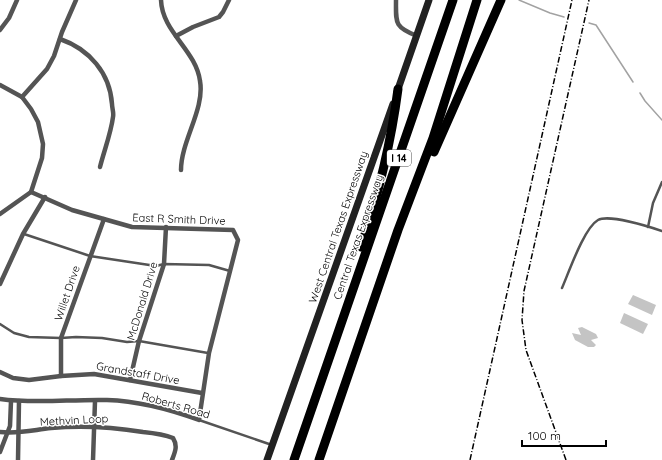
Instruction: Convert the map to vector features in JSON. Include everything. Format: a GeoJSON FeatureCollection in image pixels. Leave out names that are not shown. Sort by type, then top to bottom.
{"type":"FeatureCollection","features":[{"type":"Feature","properties":{"kind":"highway","name":"Central Texas Expressway"},"geometry":{"type":"LineString","coordinates":[[294,460],[453,0]]}},
{"type":"Feature","properties":{"kind":"highway","name":"I 14"},"geometry":{"type":"LineString","coordinates":[[319,460],[398,230],[433,138],[478,0]]}},
{"type":"Feature","properties":{"kind":"highway"},"geometry":{"type":"LineString","coordinates":[[398,230],[413,202],[501,0]]}},
{"type":"Feature","properties":{"kind":"highway"},"geometry":{"type":"LineString","coordinates":[[344,315],[349,282],[375,207],[388,150],[398,89]]}},
{"type":"Feature","properties":{"kind":"main road","name":"West Central Texas Expressway"},"geometry":{"type":"LineString","coordinates":[[267,460],[429,0]]}},
{"type":"Feature","properties":{"kind":"street"},"geometry":{"type":"LineString","coordinates":[[0,30],[9,18],[17,0]]}},
{"type":"Feature","properties":{"kind":"street"},"geometry":{"type":"LineString","coordinates":[[22,97],[47,68],[54,56],[68,17],[76,0]]}},
{"type":"Feature","properties":{"kind":"street"},"geometry":{"type":"LineString","coordinates":[[161,0],[161,5],[168,25],[197,68],[201,82],[200,98],[185,145],[181,170]]}},
{"type":"Feature","properties":{"kind":"street"},"geometry":{"type":"LineString","coordinates":[[176,36],[193,27],[219,17],[229,0]]}},
{"type":"Feature","properties":{"kind":"street"},"geometry":{"type":"LineString","coordinates":[[396,0],[396,21],[404,31],[417,36]]}},
{"type":"Feature","properties":{"kind":"street"},"geometry":{"type":"LineString","coordinates":[[60,39],[70,42],[80,48],[91,58],[106,76],[110,88],[114,115],[100,167]]}},
{"type":"Feature","properties":{"kind":"street"},"geometry":{"type":"LineString","coordinates":[[0,85],[22,97],[31,109],[38,122],[43,144],[42,158],[31,192],[0,214]]}},
{"type":"Feature","properties":{"kind":"street","name":"East R Smith Drive"},"geometry":{"type":"LineString","coordinates":[[31,192],[72,210],[132,227],[232,230],[238,240],[209,354],[199,420]]}},
{"type":"Feature","properties":{"kind":"street"},"geometry":{"type":"LineString","coordinates":[[0,284],[23,234],[45,197]]}},
{"type":"Feature","properties":{"kind":"street","name":"Willet Drive"},"geometry":{"type":"LineString","coordinates":[[61,376],[62,338],[104,219]]}},
{"type":"Feature","properties":{"kind":"street","name":"McDonald Drive"},"geometry":{"type":"LineString","coordinates":[[130,380],[139,341],[164,264],[166,227]]}},
{"type":"Feature","properties":{"kind":"street","name":"Grandstaff Drive"},"geometry":{"type":"LineString","coordinates":[[0,372],[13,378],[29,380],[94,374],[165,388],[202,393]]}},
{"type":"Feature","properties":{"kind":"street","name":"Roberts Road"},"geometry":{"type":"LineString","coordinates":[[0,399],[11,401],[95,400],[145,404],[199,420]]}},
{"type":"Feature","properties":{"kind":"street"},"geometry":{"type":"LineString","coordinates":[[93,460],[95,400]]}},
{"type":"Feature","properties":{"kind":"street"},"geometry":{"type":"LineString","coordinates":[[0,452],[11,422],[11,401]]}},
{"type":"Feature","properties":{"kind":"street"},"geometry":{"type":"LineString","coordinates":[[18,460],[19,401]]}},
{"type":"Feature","properties":{"kind":"street","name":"Methvin Loop"},"geometry":{"type":"LineString","coordinates":[[0,432],[19,433],[51,428],[94,426],[116,427],[173,438],[176,443],[176,449],[172,460]]}},
{"type":"Feature","properties":{"kind":"lane"},"geometry":{"type":"LineString","coordinates":[[648,227],[653,202],[662,182]]}},
{"type":"Feature","properties":{"kind":"lane"},"geometry":{"type":"LineString","coordinates":[[562,288],[583,240],[590,228],[598,220],[604,218],[620,220],[662,231]]}},
{"type":"Feature","properties":{"kind":"lane"},"geometry":{"type":"LineString","coordinates":[[23,234],[90,256],[156,266],[164,264],[209,265],[230,271]]}},
{"type":"Feature","properties":{"kind":"lane"},"geometry":{"type":"LineString","coordinates":[[0,324],[14,333],[29,337],[83,337],[127,342],[139,341],[209,354]]}},
{"type":"Feature","properties":{"kind":"lane","name":"Roberts Road"},"geometry":{"type":"LineString","coordinates":[[199,420],[272,446]]}},
{"type":"Feature","properties":{"kind":"building"},"geometry":{"type":"Polygon","coordinates":[[[633,295],[656,305],[652,315],[628,304],[633,295]]]}},
{"type":"Feature","properties":{"kind":"building"},"geometry":{"type":"Polygon","coordinates":[[[624,313],[648,324],[643,334],[620,323],[624,313]]]}},
{"type":"Feature","properties":{"kind":"building"},"geometry":{"type":"Polygon","coordinates":[[[582,327],[596,334],[598,338],[591,340],[596,345],[594,347],[588,347],[575,340],[572,333],[581,335],[578,328],[582,327]]]}},
{"type":"Feature","properties":{"kind":"waterway"},"geometry":{"type":"LineString","coordinates":[[519,0],[550,13],[564,17]]}},
{"type":"Feature","properties":{"kind":"waterway"},"geometry":{"type":"LineString","coordinates":[[589,23],[596,25],[633,82]]}},
{"type":"Feature","properties":{"kind":"waterway"},"geometry":{"type":"LineString","coordinates":[[640,93],[662,120]]}},
{"type":"Feature","properties":{"kind":"railway"},"geometry":{"type":"LineString","coordinates":[[470,460],[572,0]]}},
{"type":"Feature","properties":{"kind":"railway"},"geometry":{"type":"LineString","coordinates":[[566,460],[526,350],[522,320],[524,291],[589,0]]}}]}
